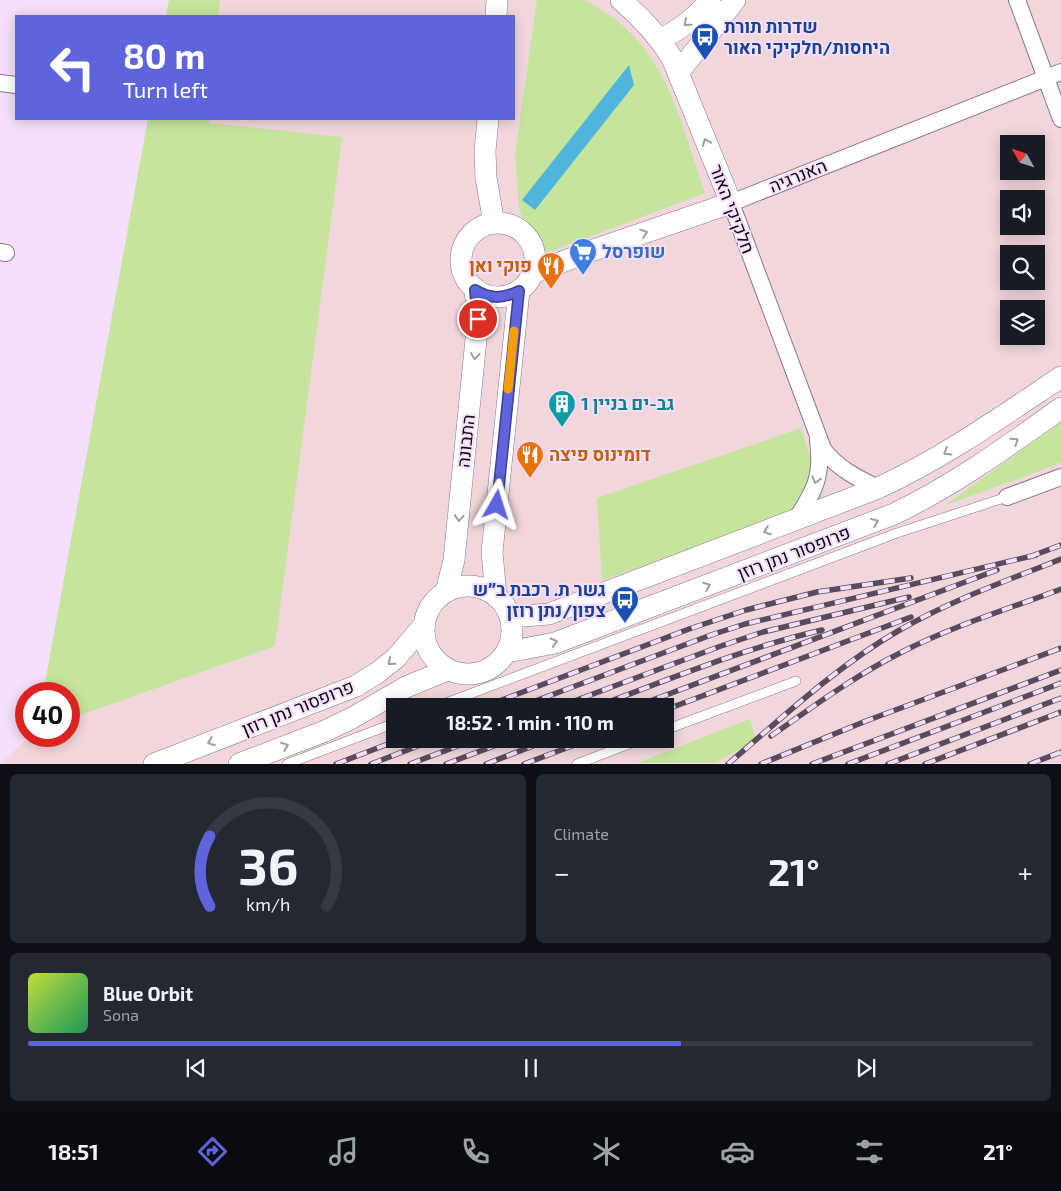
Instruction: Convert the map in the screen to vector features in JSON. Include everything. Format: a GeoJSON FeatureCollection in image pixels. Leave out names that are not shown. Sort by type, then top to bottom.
{"type":"FeatureCollection","features":[{"type":"Feature","properties":{"kind":"street"},"geometry":{"type":"LineString","coordinates":[[496,15],[497,0]]}},
{"type":"Feature","properties":{"kind":"street","name":"חלקיקי האור"},"geometry":{"type":"LineString","coordinates":[[621,0],[640,16],[660,40],[678,73],[731,203],[823,449],[831,459],[858,479],[878,488]]}},
{"type":"Feature","properties":{"kind":"street"},"geometry":{"type":"LineString","coordinates":[[660,40],[683,27],[710,0]]}},
{"type":"Feature","properties":{"kind":"street"},"geometry":{"type":"LineString","coordinates":[[678,73],[735,0]]}},
{"type":"Feature","properties":{"kind":"street"},"geometry":{"type":"LineString","coordinates":[[1017,0],[1061,119]]}},
{"type":"Feature","properties":{"kind":"street","name":"האנרגיה"},"geometry":{"type":"LineString","coordinates":[[533,273],[731,203],[1061,72]]}},
{"type":"Feature","properties":{"kind":"street"},"geometry":{"type":"LineString","coordinates":[[0,83],[15,85]]}},
{"type":"Feature","properties":{"kind":"street"},"geometry":{"type":"LineString","coordinates":[[488,120],[486,178],[494,223]]}},
{"type":"Feature","properties":{"kind":"street"},"geometry":{"type":"LineString","coordinates":[[494,223],[507,224],[518,229],[528,237],[534,248],[535,261],[533,273],[519,291],[508,296],[496,298],[485,296],[475,290],[464,277],[460,256],[464,244],[472,233],[482,226],[494,223]]}},
{"type":"Feature","properties":{"kind":"street","name":"התבונה"},"geometry":{"type":"LineString","coordinates":[[446,592],[454,560],[478,319],[475,290]]}},
{"type":"Feature","properties":{"kind":"street","name":"התבונה"},"geometry":{"type":"LineString","coordinates":[[496,596],[492,552],[519,291]]}},
{"type":"Feature","properties":{"kind":"street","name":"פרופסור נתן רוזן"},"geometry":{"type":"LineString","coordinates":[[510,617],[549,614],[878,488],[912,472],[946,452],[1061,377]]}},
{"type":"Feature","properties":{"kind":"street","name":"פרופסור נתן רוזן"},"geometry":{"type":"LineString","coordinates":[[506,652],[555,643],[894,514],[962,478],[1061,408]]}},
{"type":"Feature","properties":{"kind":"street","name":"חלקיקי האור"},"geometry":{"type":"LineString","coordinates":[[794,521],[810,498],[820,468],[817,434]]}},
{"type":"Feature","properties":{"kind":"street"},"geometry":{"type":"LineString","coordinates":[[1007,497],[1061,477]]}},
{"type":"Feature","properties":{"kind":"street"},"geometry":{"type":"LineString","coordinates":[[466,586],[488,590],[496,596],[505,606],[510,617],[512,629],[511,640],[506,652],[498,662],[487,670],[474,674],[460,674],[447,670],[436,662],[428,651],[424,639],[425,617],[432,604],[446,592],[466,586]]}},
{"type":"Feature","properties":{"kind":"street","name":"פרופסור נתן רוזן"},"geometry":{"type":"LineString","coordinates":[[154,764],[356,686],[396,658],[424,626]]}},
{"type":"Feature","properties":{"kind":"street","name":"פרופסור נתן רוזן"},"geometry":{"type":"LineString","coordinates":[[239,764],[334,727],[406,687],[447,670]]}},
{"type":"Feature","properties":{"kind":"lane"},"geometry":{"type":"LineString","coordinates":[[459,698],[897,533],[1007,497]]}},
{"type":"Feature","properties":{"kind":"lane"},"geometry":{"type":"LineString","coordinates":[[674,727],[796,681]]}},
{"type":"Feature","properties":{"kind":"lane"},"geometry":{"type":"LineString","coordinates":[[287,764],[386,726]]}},
{"type":"Feature","properties":{"kind":"lane"},"geometry":{"type":"LineString","coordinates":[[577,764],[619,748]]}},
{"type":"Feature","properties":{"kind":"shaded area"},"geometry":{"type":"Polygon","coordinates":[[[169,0],[1061,0],[1061,763],[1,764],[19,747],[80,747],[80,682],[45,682],[148,120],[515,120],[515,15],[166,15],[169,0]]]}},
{"type":"Feature","properties":{"kind":"green space"},"geometry":{"type":"Polygon","coordinates":[[[169,0],[220,0],[218,15],[166,15],[169,0]]]}},
{"type":"Feature","properties":{"kind":"green space"},"geometry":{"type":"Polygon","coordinates":[[[537,0],[583,0],[588,2],[625,27],[643,46],[658,68],[670,92],[705,193],[544,254],[530,226],[522,218],[519,206],[515,154],[537,0]]]}},
{"type":"Feature","properties":{"kind":"green space"},"geometry":{"type":"Polygon","coordinates":[[[148,120],[209,120],[209,123],[342,137],[275,646],[80,715],[80,682],[45,682],[148,120]]]}},
{"type":"Feature","properties":{"kind":"green space"},"geometry":{"type":"Polygon","coordinates":[[[1061,422],[1061,463],[944,506],[1061,422]]]}},
{"type":"Feature","properties":{"kind":"green space"},"geometry":{"type":"Polygon","coordinates":[[[801,428],[826,506],[602,580],[597,498],[801,428]]]}},
{"type":"Feature","properties":{"kind":"green space"},"geometry":{"type":"Polygon","coordinates":[[[750,719],[756,740],[715,763],[637,763],[750,719]]]}},
{"type":"Feature","properties":{"kind":"water"},"geometry":{"type":"Polygon","coordinates":[[[629,65],[634,85],[535,210],[522,200],[629,65]]]}},
{"type":"Feature","properties":{"kind":"railway"},"geometry":{"type":"LineString","coordinates":[[1029,557],[1061,545]]}},
{"type":"Feature","properties":{"kind":"railway"},"geometry":{"type":"LineString","coordinates":[[543,698],[745,624],[1036,555]]}},
{"type":"Feature","properties":{"kind":"railway"},"geometry":{"type":"LineString","coordinates":[[728,764],[831,677],[875,645],[937,610],[1061,559]]}},
{"type":"Feature","properties":{"kind":"railway"},"geometry":{"type":"LineString","coordinates":[[658,698],[997,570]]}},
{"type":"Feature","properties":{"kind":"railway"},"geometry":{"type":"LineString","coordinates":[[507,698],[689,629],[746,610],[817,592],[911,578]]}},
{"type":"Feature","properties":{"kind":"railway"},"geometry":{"type":"LineString","coordinates":[[771,736],[819,702],[902,652],[961,626],[1061,589]]}},
{"type":"Feature","properties":{"kind":"railway"},"geometry":{"type":"LineString","coordinates":[[582,698],[763,632],[909,597]]}},
{"type":"Feature","properties":{"kind":"railway"},"geometry":{"type":"LineString","coordinates":[[674,707],[911,617]]}},
{"type":"Feature","properties":{"kind":"railway"},"geometry":{"type":"LineString","coordinates":[[619,698],[737,655],[822,630]]}},
{"type":"Feature","properties":{"kind":"railway"},"geometry":{"type":"LineString","coordinates":[[761,764],[866,721],[1061,648]]}},
{"type":"Feature","properties":{"kind":"railway"},"geometry":{"type":"LineString","coordinates":[[812,764],[1061,670]]}},
{"type":"Feature","properties":{"kind":"railway"},"geometry":{"type":"LineString","coordinates":[[848,764],[1061,683]]}},
{"type":"Feature","properties":{"kind":"railway"},"geometry":{"type":"LineString","coordinates":[[888,764],[1061,698]]}},
{"type":"Feature","properties":{"kind":"railway"},"geometry":{"type":"LineString","coordinates":[[925,764],[1061,712]]}},
{"type":"Feature","properties":{"kind":"railway"},"geometry":{"type":"LineString","coordinates":[[336,764],[386,745]]}},
{"type":"Feature","properties":{"kind":"railway"},"geometry":{"type":"LineString","coordinates":[[371,764],[413,748]]}},
{"type":"Feature","properties":{"kind":"railway"},"geometry":{"type":"LineString","coordinates":[[410,764],[452,748]]}},
{"type":"Feature","properties":{"kind":"railway"},"geometry":{"type":"LineString","coordinates":[[446,764],[488,748]]}},
{"type":"Feature","properties":{"kind":"railway"},"geometry":{"type":"LineString","coordinates":[[486,764],[528,748]]}},
{"type":"Feature","properties":{"kind":"railway"},"geometry":{"type":"LineString","coordinates":[[524,764],[566,748]]}},
{"type":"Feature","properties":{"kind":"railway"},"geometry":{"type":"LineString","coordinates":[[1030,764],[1061,752]]}},
{"type":"Feature","properties":{"kind":"slow traffic"},"geometry":{"type":"LineString","coordinates":[[508,389],[514,331]]}},
{"type":"Feature","properties":{"kind":"place","name":"שדרות תורת היחסות/חלקיקי האור"},"geometry":{"type":"Point","coordinates":[705,61]}},
{"type":"Feature","properties":{"kind":"place","name":"שופרסל"},"geometry":{"type":"Point","coordinates":[583,276]}},
{"type":"Feature","properties":{"kind":"place","name":"פוקי ואן"},"geometry":{"type":"Point","coordinates":[551,290]}},
{"type":"Feature","properties":{"kind":"place","name":"גב-ים בניין 1"},"geometry":{"type":"Point","coordinates":[562,428]}},
{"type":"Feature","properties":{"kind":"place","name":"דומינוס פיצה"},"geometry":{"type":"Point","coordinates":[530,479]}},
{"type":"Feature","properties":{"kind":"place","name":"גשר ת. רכבת ב״ש צפון/נתן רוזן"},"geometry":{"type":"Point","coordinates":[625,624]}},
{"type":"Feature","properties":{"kind":"route"},"geometry":{"type":"LineString","coordinates":[[478,319],[475,290],[485,296],[496,298],[508,296],[519,291],[514,324],[497,505]]}}]}
